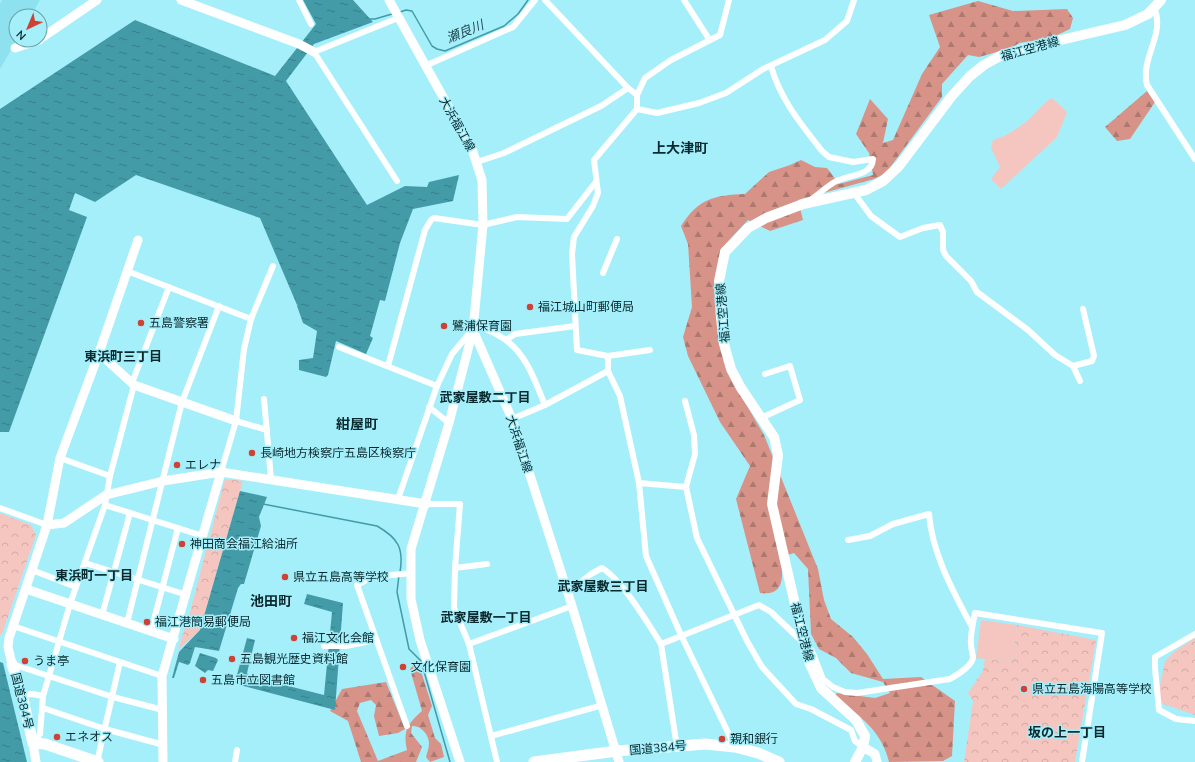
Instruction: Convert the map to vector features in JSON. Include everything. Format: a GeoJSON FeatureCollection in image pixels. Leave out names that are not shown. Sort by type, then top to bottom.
{"type":"FeatureCollection","features":[{"type":"Feature","properties":{"kind":"highway","name":"国道384号"},"geometry":{"type":"LineString","coordinates":[[12,664],[22,696],[33,743],[45,744],[98,762]]}},
{"type":"Feature","properties":{"kind":"highway","name":"国道384号"},"geometry":{"type":"LineString","coordinates":[[534,762],[618,757],[705,744],[735,747],[758,753],[779,762]]}},
{"type":"Feature","properties":{"kind":"main road","name":"福江空港線"},"geometry":{"type":"LineString","coordinates":[[863,747],[865,736],[856,720],[821,688],[808,662],[772,504],[778,454],[774,437],[741,388],[731,368],[724,344],[720,318],[719,281],[725,252],[748,228],[766,218],[804,204],[854,193],[873,187],[889,176],[908,154],[951,97],[970,76],[984,65],[1002,55],[1125,25],[1141,18],[1158,4]]}},
{"type":"Feature","properties":{"kind":"main road"},"geometry":{"type":"LineString","coordinates":[[855,762],[863,747]]}},
{"type":"Feature","properties":{"kind":"street"},"geometry":{"type":"LineString","coordinates":[[48,34],[97,0]]}},
{"type":"Feature","properties":{"kind":"street"},"geometry":{"type":"LineString","coordinates":[[181,0],[298,44],[314,52],[397,181]]}},
{"type":"Feature","properties":{"kind":"street"},"geometry":{"type":"LineString","coordinates":[[299,0],[311,24]]}},
{"type":"Feature","properties":{"kind":"street"},"geometry":{"type":"LineString","coordinates":[[425,66],[513,27],[536,0]]}},
{"type":"Feature","properties":{"kind":"street"},"geometry":{"type":"LineString","coordinates":[[544,0],[628,88],[637,95]]}},
{"type":"Feature","properties":{"kind":"street"},"geometry":{"type":"LineString","coordinates":[[684,0],[709,40]]}},
{"type":"Feature","properties":{"kind":"street"},"geometry":{"type":"LineString","coordinates":[[650,350],[608,356],[577,350],[572,254],[574,237],[593,206],[598,193],[595,183],[594,160],[637,108],[637,95],[645,78],[671,60],[720,35],[729,0]]}},
{"type":"Feature","properties":{"kind":"street"},"geometry":{"type":"LineString","coordinates":[[637,108],[657,113],[700,102],[726,93],[771,66],[825,40],[847,21],[854,0]]}},
{"type":"Feature","properties":{"kind":"street","name":"大浜福江線"},"geometry":{"type":"LineString","coordinates":[[390,3],[472,149],[477,162],[482,180],[483,225],[473,326],[512,419],[568,592],[618,757]]}},
{"type":"Feature","properties":{"kind":"street"},"geometry":{"type":"LineString","coordinates":[[1158,4],[1156,34],[1147,61],[1145,77],[1147,85],[1195,159]]}},
{"type":"Feature","properties":{"kind":"street"},"geometry":{"type":"LineString","coordinates":[[314,52],[398,18]]}},
{"type":"Feature","properties":{"kind":"street"},"geometry":{"type":"LineString","coordinates":[[771,66],[776,83],[784,101],[822,151],[829,157],[853,162],[863,162],[871,158],[873,160],[871,166],[863,173],[834,182],[822,193],[804,204]]}},
{"type":"Feature","properties":{"kind":"street"},"geometry":{"type":"LineString","coordinates":[[477,162],[504,153],[601,106],[628,88]]}},
{"type":"Feature","properties":{"kind":"street"},"geometry":{"type":"LineString","coordinates":[[388,366],[425,230],[431,220],[434,218],[483,225],[517,217],[567,219],[595,183]]}},
{"type":"Feature","properties":{"kind":"street"},"geometry":{"type":"LineString","coordinates":[[854,193],[871,216],[900,237],[924,228],[940,225],[943,232],[943,250],[946,256],[971,281],[977,292],[1028,330],[1055,355],[1074,366],[1080,382]]}},
{"type":"Feature","properties":{"kind":"street"},"geometry":{"type":"LineString","coordinates":[[603,273],[617,239]]}},
{"type":"Feature","properties":{"kind":"street"},"geometry":{"type":"LineString","coordinates":[[138,240],[99,353],[60,458],[48,525],[9,638],[4,646],[12,664],[113,697],[163,710]]}},
{"type":"Feature","properties":{"kind":"street"},"geometry":{"type":"LineString","coordinates":[[163,762],[162,676],[187,595],[236,421],[244,349],[251,319],[273,266]]}},
{"type":"Feature","properties":{"kind":"street"},"geometry":{"type":"LineString","coordinates":[[127,271],[251,319]]}},
{"type":"Feature","properties":{"kind":"street"},"geometry":{"type":"LineString","coordinates":[[36,762],[33,743],[40,734],[43,696],[58,642],[105,505],[110,476],[133,384],[169,287]]}},
{"type":"Feature","properties":{"kind":"street"},"geometry":{"type":"LineString","coordinates":[[127,623],[182,402],[218,306]]}},
{"type":"Feature","properties":{"kind":"street"},"geometry":{"type":"LineString","coordinates":[[1074,366],[1092,361],[1094,356],[1082,309]]}},
{"type":"Feature","properties":{"kind":"street"},"geometry":{"type":"LineString","coordinates":[[473,326],[506,340],[520,354],[529,366],[545,405]]}},
{"type":"Feature","properties":{"kind":"street"},"geometry":{"type":"LineString","coordinates":[[398,499],[437,386],[452,354],[473,326]]}},
{"type":"Feature","properties":{"kind":"street"},"geometry":{"type":"LineString","coordinates":[[460,762],[420,640],[411,599],[412,549],[449,423],[473,326]]}},
{"type":"Feature","properties":{"kind":"street"},"geometry":{"type":"LineString","coordinates":[[506,340],[515,334],[575,326]]}},
{"type":"Feature","properties":{"kind":"street"},"geometry":{"type":"LineString","coordinates":[[339,346],[437,386]]}},
{"type":"Feature","properties":{"kind":"street"},"geometry":{"type":"LineString","coordinates":[[99,353],[133,384],[236,421],[267,430]]}},
{"type":"Feature","properties":{"kind":"street"},"geometry":{"type":"LineString","coordinates":[[608,356],[608,371],[620,396],[639,483],[646,556],[681,635],[735,747]]}},
{"type":"Feature","properties":{"kind":"street"},"geometry":{"type":"LineString","coordinates":[[761,418],[800,400],[790,366],[765,374]]}},
{"type":"Feature","properties":{"kind":"street"},"geometry":{"type":"LineString","coordinates":[[512,419],[545,405],[608,371]]}},
{"type":"Feature","properties":{"kind":"street"},"geometry":{"type":"LineString","coordinates":[[264,399],[271,479]]}},
{"type":"Feature","properties":{"kind":"street"},"geometry":{"type":"LineString","coordinates":[[685,401],[694,434],[695,454],[686,487],[697,538],[762,667],[796,704],[811,709],[851,730],[855,741],[875,754],[877,762]]}},
{"type":"Feature","properties":{"kind":"street"},"geometry":{"type":"LineString","coordinates":[[429,408],[449,423]]}},
{"type":"Feature","properties":{"kind":"street"},"geometry":{"type":"LineString","coordinates":[[60,458],[110,476]]}},
{"type":"Feature","properties":{"kind":"street"},"geometry":{"type":"LineString","coordinates":[[0,508],[48,525],[64,523],[106,495],[163,481],[221,472],[426,504],[460,504],[455,568],[454,608],[469,644],[497,762]]}},
{"type":"Feature","properties":{"kind":"street"},"geometry":{"type":"LineString","coordinates":[[639,483],[686,487]]}},
{"type":"Feature","properties":{"kind":"street"},"geometry":{"type":"LineString","coordinates":[[105,505],[203,536]]}},
{"type":"Feature","properties":{"kind":"street"},"geometry":{"type":"LineString","coordinates":[[102,615],[130,513]]}},
{"type":"Feature","properties":{"kind":"street"},"geometry":{"type":"LineString","coordinates":[[848,540],[870,536],[893,524],[929,514],[930,525],[942,562],[972,627]]}},
{"type":"Feature","properties":{"kind":"street"},"geometry":{"type":"LineString","coordinates":[[151,631],[178,528]]}},
{"type":"Feature","properties":{"kind":"street"},"geometry":{"type":"LineString","coordinates":[[85,563],[187,595]]}},
{"type":"Feature","properties":{"kind":"street"},"geometry":{"type":"LineString","coordinates":[[455,568],[486,564]]}},
{"type":"Feature","properties":{"kind":"street"},"geometry":{"type":"LineString","coordinates":[[568,592],[591,574],[602,568],[611,574],[616,580],[661,644],[677,747]]}},
{"type":"Feature","properties":{"kind":"street"},"geometry":{"type":"LineString","coordinates":[[32,570],[76,587]]}},
{"type":"Feature","properties":{"kind":"street"},"geometry":{"type":"LineString","coordinates":[[407,726],[357,585],[372,577],[412,573]]}},
{"type":"Feature","properties":{"kind":"street"},"geometry":{"type":"LineString","coordinates":[[26,590],[174,639]]}},
{"type":"Feature","properties":{"kind":"street"},"geometry":{"type":"LineString","coordinates":[[661,644],[759,605],[764,607],[812,651],[824,679],[833,687],[845,692],[857,693],[950,679],[956,676],[969,665],[973,657],[971,644],[975,613],[1102,633],[1082,762]]}},
{"type":"Feature","properties":{"kind":"street"},"geometry":{"type":"LineString","coordinates":[[469,644],[572,606]]}},
{"type":"Feature","properties":{"kind":"street"},"geometry":{"type":"LineString","coordinates":[[13,626],[162,676]]}},
{"type":"Feature","properties":{"kind":"street"},"geometry":{"type":"LineString","coordinates":[[1195,634],[1156,657],[1155,668],[1159,710],[1176,719],[1195,721]]}},
{"type":"Feature","properties":{"kind":"street"},"geometry":{"type":"LineString","coordinates":[[324,646],[346,646],[376,640]]}},
{"type":"Feature","properties":{"kind":"street"},"geometry":{"type":"LineString","coordinates":[[98,762],[120,662]]}},
{"type":"Feature","properties":{"kind":"street"},"geometry":{"type":"LineString","coordinates":[[22,696],[32,694],[43,696]]}},
{"type":"Feature","properties":{"kind":"street"},"geometry":{"type":"LineString","coordinates":[[491,736],[603,705]]}},
{"type":"Feature","properties":{"kind":"street"},"geometry":{"type":"LineString","coordinates":[[43,708],[105,729],[164,745]]}},
{"type":"Feature","properties":{"kind":"street"},"geometry":{"type":"LineString","coordinates":[[235,762],[237,750]]}},
{"type":"Feature","properties":{"kind":"shaded area"},"geometry":{"type":"Polygon","coordinates":[[[2,0],[40,0],[36,8],[8,8],[8,48],[12,48],[0,69],[0,4],[2,0]]]}},
{"type":"Feature","properties":{"kind":"green space"},"geometry":{"type":"Polygon","coordinates":[[[978,1],[1013,11],[1067,9],[1073,18],[1070,29],[1051,38],[1019,43],[1011,48],[979,57],[968,55],[942,84],[942,97],[886,173],[874,179],[798,200],[803,220],[770,231],[748,220],[720,250],[718,327],[728,373],[764,435],[818,569],[824,600],[831,619],[853,637],[867,654],[883,679],[921,677],[955,701],[952,756],[943,761],[889,762],[881,741],[868,724],[852,710],[833,698],[837,693],[875,698],[890,693],[883,682],[851,673],[836,658],[819,649],[811,634],[808,569],[794,553],[781,557],[781,584],[774,591],[760,593],[736,499],[750,466],[720,422],[688,356],[683,337],[692,307],[688,244],[681,226],[694,210],[708,200],[716,197],[745,194],[769,172],[801,160],[815,167],[827,168],[839,184],[873,175],[869,153],[856,134],[870,99],[888,119],[883,143],[893,140],[922,74],[940,47],[929,15],[978,1]]]}},
{"type":"Feature","properties":{"kind":"green space"},"geometry":{"type":"Polygon","coordinates":[[[1147,91],[1155,102],[1130,139],[1117,141],[1105,127],[1147,91]]]}},
{"type":"Feature","properties":{"kind":"green space"},"geometry":{"type":"Polygon","coordinates":[[[1052,98],[1067,112],[1057,137],[1001,189],[991,179],[1000,167],[991,148],[993,140],[1009,134],[1018,128],[1043,104],[1052,98]]]}},
{"type":"Feature","properties":{"kind":"green space"},"geometry":{"type":"Polygon","coordinates":[[[225,479],[243,481],[200,630],[178,650],[190,612],[225,479]]]}},
{"type":"Feature","properties":{"kind":"green space"},"geometry":{"type":"Polygon","coordinates":[[[0,513],[31,525],[36,535],[2,634],[0,635],[0,513]]]}},
{"type":"Feature","properties":{"kind":"green space"},"geometry":{"type":"Polygon","coordinates":[[[981,620],[1017,625],[1012,662],[976,658],[981,620]]]}},
{"type":"Feature","properties":{"kind":"green space","name":"県立五島海陽高等学校"},"geometry":{"type":"Polygon","coordinates":[[[1017,625],[1096,640],[1075,762],[964,762],[973,701],[968,693],[983,671],[985,659],[1012,662],[1017,625]]]}},
{"type":"Feature","properties":{"kind":"green space"},"geometry":{"type":"Polygon","coordinates":[[[1195,638],[1195,715],[1163,704],[1158,696],[1165,661],[1175,651],[1195,638]]]}},
{"type":"Feature","properties":{"kind":"green space"},"geometry":{"type":"Polygon","coordinates":[[[415,663],[420,668],[432,706],[428,715],[435,738],[441,744],[444,757],[430,762],[426,757],[429,745],[428,737],[424,731],[418,727],[412,726],[411,733],[422,747],[416,762],[361,762],[348,721],[330,711],[342,689],[386,682],[405,729],[398,733],[379,736],[374,716],[376,705],[371,700],[360,703],[357,711],[378,761],[407,750],[407,728],[422,711],[410,669],[415,663]]]}},
{"type":"Feature","properties":{"kind":"water"},"geometry":{"type":"Polygon","coordinates":[[[303,0],[353,0],[373,22],[314,44],[286,81],[367,205],[405,186],[427,187],[429,182],[459,175],[453,201],[413,209],[400,243],[385,301],[380,300],[370,336],[373,338],[366,354],[336,341],[328,375],[326,377],[299,370],[299,360],[313,358],[317,331],[303,323],[297,306],[298,304],[297,305],[260,218],[136,175],[95,202],[75,193],[69,210],[87,217],[9,432],[0,432],[0,109],[135,20],[275,76],[316,24],[303,0]]]}},
{"type":"Feature","properties":{"kind":"water"},"geometry":{"type":"Polygon","coordinates":[[[240,491],[267,497],[259,517],[261,526],[244,584],[241,584],[238,588],[219,651],[195,647],[190,663],[188,665],[179,662],[174,678],[172,678],[179,652],[200,630],[240,491]]]}},
{"type":"Feature","properties":{"kind":"water"},"geometry":{"type":"Polygon","coordinates":[[[307,594],[343,603],[335,710],[236,684],[235,682],[247,638],[255,640],[247,673],[249,676],[324,695],[332,612],[304,604],[307,594]]]}},
{"type":"Feature","properties":{"kind":"water"},"geometry":{"type":"Polygon","coordinates":[[[200,653],[218,660],[213,671],[208,670],[205,673],[195,666],[200,653]]]}},
{"type":"Feature","properties":{"kind":"water"},"geometry":{"type":"Polygon","coordinates":[[[0,662],[3,663],[27,762],[0,762],[0,662]]]}},
{"type":"Feature","properties":{"kind":"waterway","name":"瀬良川"},"geometry":{"type":"LineString","coordinates":[[400,12],[406,10],[412,11],[432,46],[445,51],[504,26],[518,14],[528,0]]}},
{"type":"Feature","properties":{"kind":"waterway","name":"瀬良川"},"geometry":{"type":"LineString","coordinates":[[369,19],[375,19],[392,14]]}},
{"type":"Feature","properties":{"kind":"waterway"},"geometry":{"type":"LineString","coordinates":[[263,504],[377,526],[390,535],[398,544],[401,556],[400,572]]}},
{"type":"Feature","properties":{"kind":"waterway"},"geometry":{"type":"LineString","coordinates":[[399,575],[397,592],[409,649],[421,661],[450,762]]}},
{"type":"Feature","properties":{"kind":"place","name":"福江城山町郵便局"},"geometry":{"type":"Point","coordinates":[530,307]}},
{"type":"Feature","properties":{"kind":"place","name":"五島警察署"},"geometry":{"type":"Point","coordinates":[141,323]}},
{"type":"Feature","properties":{"kind":"place","name":"鷺浦保育園"},"geometry":{"type":"Point","coordinates":[444,326]}},
{"type":"Feature","properties":{"kind":"place","name":"長崎地方検察庁五島区検察庁"},"geometry":{"type":"Point","coordinates":[252,453]}},
{"type":"Feature","properties":{"kind":"place","name":"エレナ"},"geometry":{"type":"Point","coordinates":[177,465]}},
{"type":"Feature","properties":{"kind":"place","name":"神田商会福江給油所"},"geometry":{"type":"Point","coordinates":[182,544]}},
{"type":"Feature","properties":{"kind":"place","name":"県立五島高等学校"},"geometry":{"type":"Point","coordinates":[285,577]}},
{"type":"Feature","properties":{"kind":"place","name":"福江港簡易郵便局"},"geometry":{"type":"Point","coordinates":[147,622]}},
{"type":"Feature","properties":{"kind":"place","name":"福江文化会館"},"geometry":{"type":"Point","coordinates":[294,638]}},
{"type":"Feature","properties":{"kind":"place","name":"五島観光歴史資料館"},"geometry":{"type":"Point","coordinates":[232,659]}},
{"type":"Feature","properties":{"kind":"place","name":"うま亭"},"geometry":{"type":"Point","coordinates":[25,661]}},
{"type":"Feature","properties":{"kind":"place","name":"文化保育園"},"geometry":{"type":"Point","coordinates":[403,667]}},
{"type":"Feature","properties":{"kind":"place","name":"五島市立図書館"},"geometry":{"type":"Point","coordinates":[203,680]}},
{"type":"Feature","properties":{"kind":"place","name":"県立五島海陽高等学校"},"geometry":{"type":"Point","coordinates":[1024,689]}},
{"type":"Feature","properties":{"kind":"place","name":"エネオス"},"geometry":{"type":"Point","coordinates":[57,737]}},
{"type":"Feature","properties":{"kind":"place","name":"親和銀行"},"geometry":{"type":"Point","coordinates":[722,739]}},
{"type":"Feature","properties":{"kind":"district","name":"上大津町"},"geometry":{"type":"Point","coordinates":[680,148]}},
{"type":"Feature","properties":{"kind":"district","name":"東浜町三丁目"},"geometry":{"type":"Point","coordinates":[123,357]}},
{"type":"Feature","properties":{"kind":"district","name":"武家屋敷二丁目"},"geometry":{"type":"Point","coordinates":[485,398]}},
{"type":"Feature","properties":{"kind":"district","name":"紺屋町"},"geometry":{"type":"Point","coordinates":[357,424]}},
{"type":"Feature","properties":{"kind":"district","name":"東浜町一丁目"},"geometry":{"type":"Point","coordinates":[94,576]}},
{"type":"Feature","properties":{"kind":"district","name":"武家屋敷三丁目"},"geometry":{"type":"Point","coordinates":[603,587]}},
{"type":"Feature","properties":{"kind":"district","name":"池田町"},"geometry":{"type":"Point","coordinates":[271,601]}},
{"type":"Feature","properties":{"kind":"district","name":"武家屋敷一丁目"},"geometry":{"type":"Point","coordinates":[486,618]}},
{"type":"Feature","properties":{"kind":"district","name":"坂の上一丁目"},"geometry":{"type":"Point","coordinates":[1067,733]}}]}
